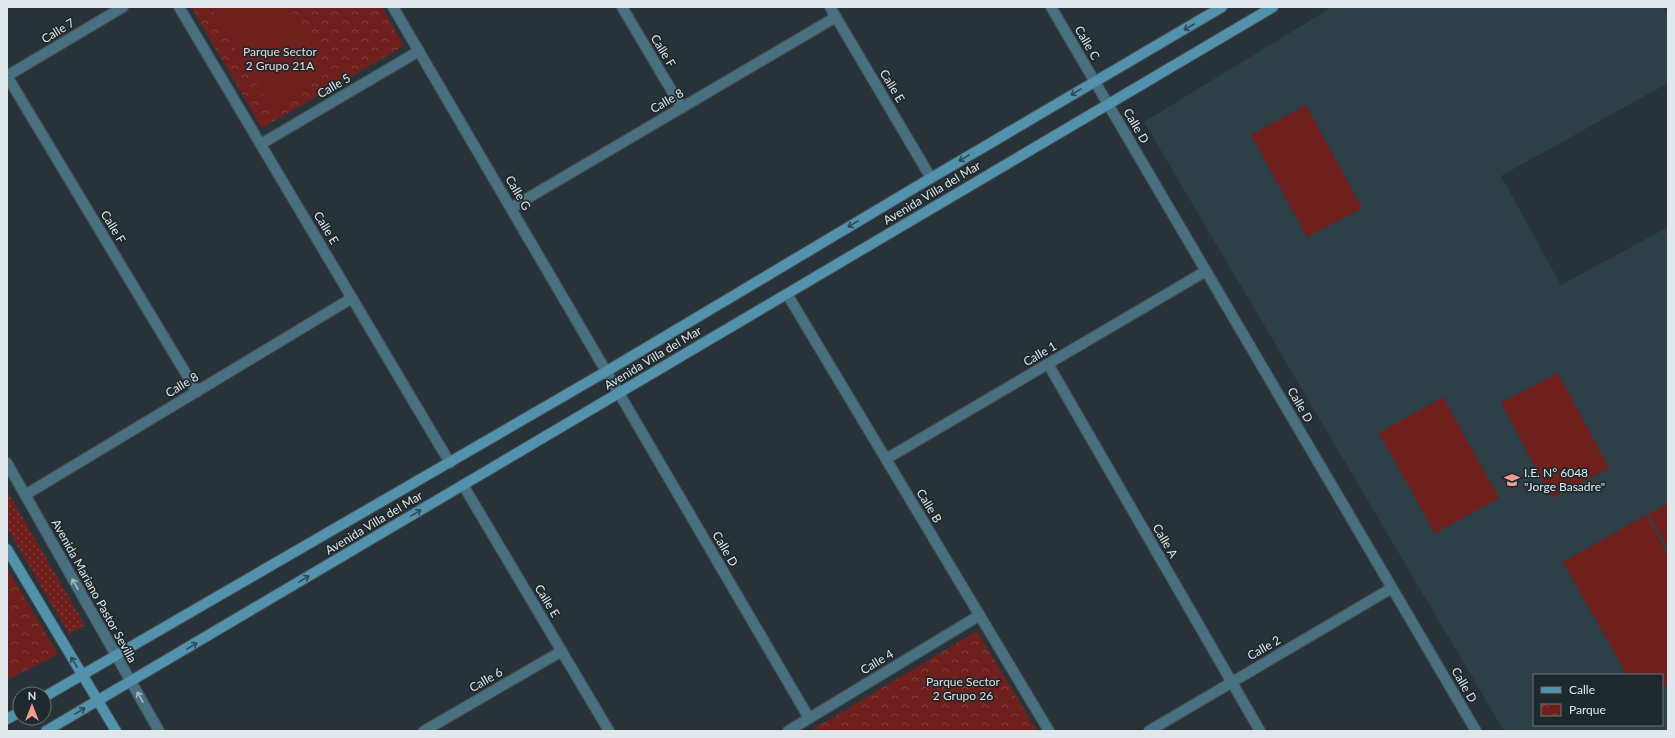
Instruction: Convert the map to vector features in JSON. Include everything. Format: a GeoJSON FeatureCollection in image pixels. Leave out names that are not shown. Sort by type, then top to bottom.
{"type":"FeatureCollection","features":[{"type":"Feature","properties":{"kind":"street","name":"Calle 7"},"geometry":{"type":"LineString","coordinates":[[7,76],[122,7]]}},
{"type":"Feature","properties":{"kind":"street","name":"Calle E"},"geometry":{"type":"LineString","coordinates":[[179,7],[450,462]]}},
{"type":"Feature","properties":{"kind":"street","name":"Calle G"},"geometry":{"type":"LineString","coordinates":[[394,7],[619,393]]}},
{"type":"Feature","properties":{"kind":"street","name":"Calle F"},"geometry":{"type":"LineString","coordinates":[[622,7],[682,108]]}},
{"type":"Feature","properties":{"kind":"street","name":"Calle E"},"geometry":{"type":"LineString","coordinates":[[830,7],[931,178]]}},
{"type":"Feature","properties":{"kind":"street","name":"Calle C"},"geometry":{"type":"LineString","coordinates":[[1051,7],[1101,93]]}},
{"type":"Feature","properties":{"kind":"street","name":"Avenida Villa del Mar"},"geometry":{"type":"LineString","coordinates":[[52,692],[607,371],[1094,81],[1222,7]]}},
{"type":"Feature","properties":{"kind":"street","name":"Avenida Villa del Mar"},"geometry":{"type":"LineString","coordinates":[[46,731],[1273,7]]}},
{"type":"Feature","properties":{"kind":"street","name":"Calle 8"},"geometry":{"type":"LineString","coordinates":[[511,208],[836,17]]}},
{"type":"Feature","properties":{"kind":"street","name":"Calle 5"},"geometry":{"type":"LineString","coordinates":[[261,144],[419,51]]}},
{"type":"Feature","properties":{"kind":"street","name":"Calle F"},"geometry":{"type":"LineString","coordinates":[[7,76],[197,392]]}},
{"type":"Feature","properties":{"kind":"street","name":"Calle D"},"geometry":{"type":"LineString","coordinates":[[1101,93],[1476,731]]}},
{"type":"Feature","properties":{"kind":"street","name":"Calle 1"},"geometry":{"type":"LineString","coordinates":[[886,459],[1206,271]]}},
{"type":"Feature","properties":{"kind":"street","name":"Calle B"},"geometry":{"type":"LineString","coordinates":[[787,294],[1049,731]]}},
{"type":"Feature","properties":{"kind":"street","name":"Calle 8"},"geometry":{"type":"LineString","coordinates":[[25,495],[352,298]]}},
{"type":"Feature","properties":{"kind":"street","name":"Calle A"},"geometry":{"type":"LineString","coordinates":[[1048,364],[1260,731]]}},
{"type":"Feature","properties":{"kind":"street","name":"Calle D"},"geometry":{"type":"LineString","coordinates":[[619,393],[809,718]]}},
{"type":"Feature","properties":{"kind":"street","name":"Avenida Mariano Pastor Sevilla"},"geometry":{"type":"LineString","coordinates":[[7,462],[115,656],[160,731]]}},
{"type":"Feature","properties":{"kind":"street","name":"Calle E"},"geometry":{"type":"LineString","coordinates":[[463,485],[609,731]]}},
{"type":"Feature","properties":{"kind":"street"},"geometry":{"type":"LineString","coordinates":[[7,549],[116,731]]}},
{"type":"Feature","properties":{"kind":"street","name":"Calle 2"},"geometry":{"type":"LineString","coordinates":[[1149,731],[1392,588]]}},
{"type":"Feature","properties":{"kind":"street","name":"Calle 4"},"geometry":{"type":"LineString","coordinates":[[788,731],[980,615]]}},
{"type":"Feature","properties":{"kind":"street","name":"Calle 6"},"geometry":{"type":"LineString","coordinates":[[424,731],[562,651]]}},
{"type":"Feature","properties":{"kind":"shaded area","name":"I.E. N° 6048 \"Jorge Basadre\""},"geometry":{"type":"Polygon","coordinates":[[[1332,7],[1663,7],[1668,16],[1668,83],[1501,176],[1561,285],[1668,227],[1668,731],[1504,731],[1144,122],[1332,7]]]}},
{"type":"Feature","properties":{"kind":"green space","name":"Parque Sector 2 Grupo 21A"},"geometry":{"type":"Polygon","coordinates":[[[191,7],[382,7],[404,46],[262,128],[191,7]]]}},
{"type":"Feature","properties":{"kind":"green space"},"geometry":{"type":"Polygon","coordinates":[[[215,7],[288,7],[328,73],[270,107],[212,9],[215,7]]]}},
{"type":"Feature","properties":{"kind":"green space"},"geometry":{"type":"Polygon","coordinates":[[[1306,105],[1362,208],[1307,237],[1251,135],[1306,105]]]}},
{"type":"Feature","properties":{"kind":"green space"},"geometry":{"type":"Polygon","coordinates":[[[1558,373],[1609,468],[1552,498],[1501,403],[1558,373]]]}},
{"type":"Feature","properties":{"kind":"green space"},"geometry":{"type":"Polygon","coordinates":[[[1443,397],[1499,498],[1435,533],[1379,433],[1443,397]]]}},
{"type":"Feature","properties":{"kind":"green space"},"geometry":{"type":"Polygon","coordinates":[[[7,491],[85,625],[69,634],[7,528],[7,491]]]}},
{"type":"Feature","properties":{"kind":"green space"},"geometry":{"type":"Polygon","coordinates":[[[1668,503],[1668,548],[1648,514],[1668,503]]]}},
{"type":"Feature","properties":{"kind":"green space"},"geometry":{"type":"Polygon","coordinates":[[[1646,515],[1668,554],[1668,684],[1663,686],[1663,674],[1626,674],[1563,562],[1646,515]]]}},
{"type":"Feature","properties":{"kind":"green space"},"geometry":{"type":"Polygon","coordinates":[[[7,568],[58,654],[7,680],[7,568]]]}},
{"type":"Feature","properties":{"kind":"green space","name":"Parque Sector 2 Grupo 26"},"geometry":{"type":"Polygon","coordinates":[[[977,631],[1037,731],[810,731],[977,631]]]}},
{"type":"Feature","properties":{"kind":"place","name":"I.E. N° 6048 \"Jorge Basadre\""},"geometry":{"type":"Point","coordinates":[1512,480]}}]}
